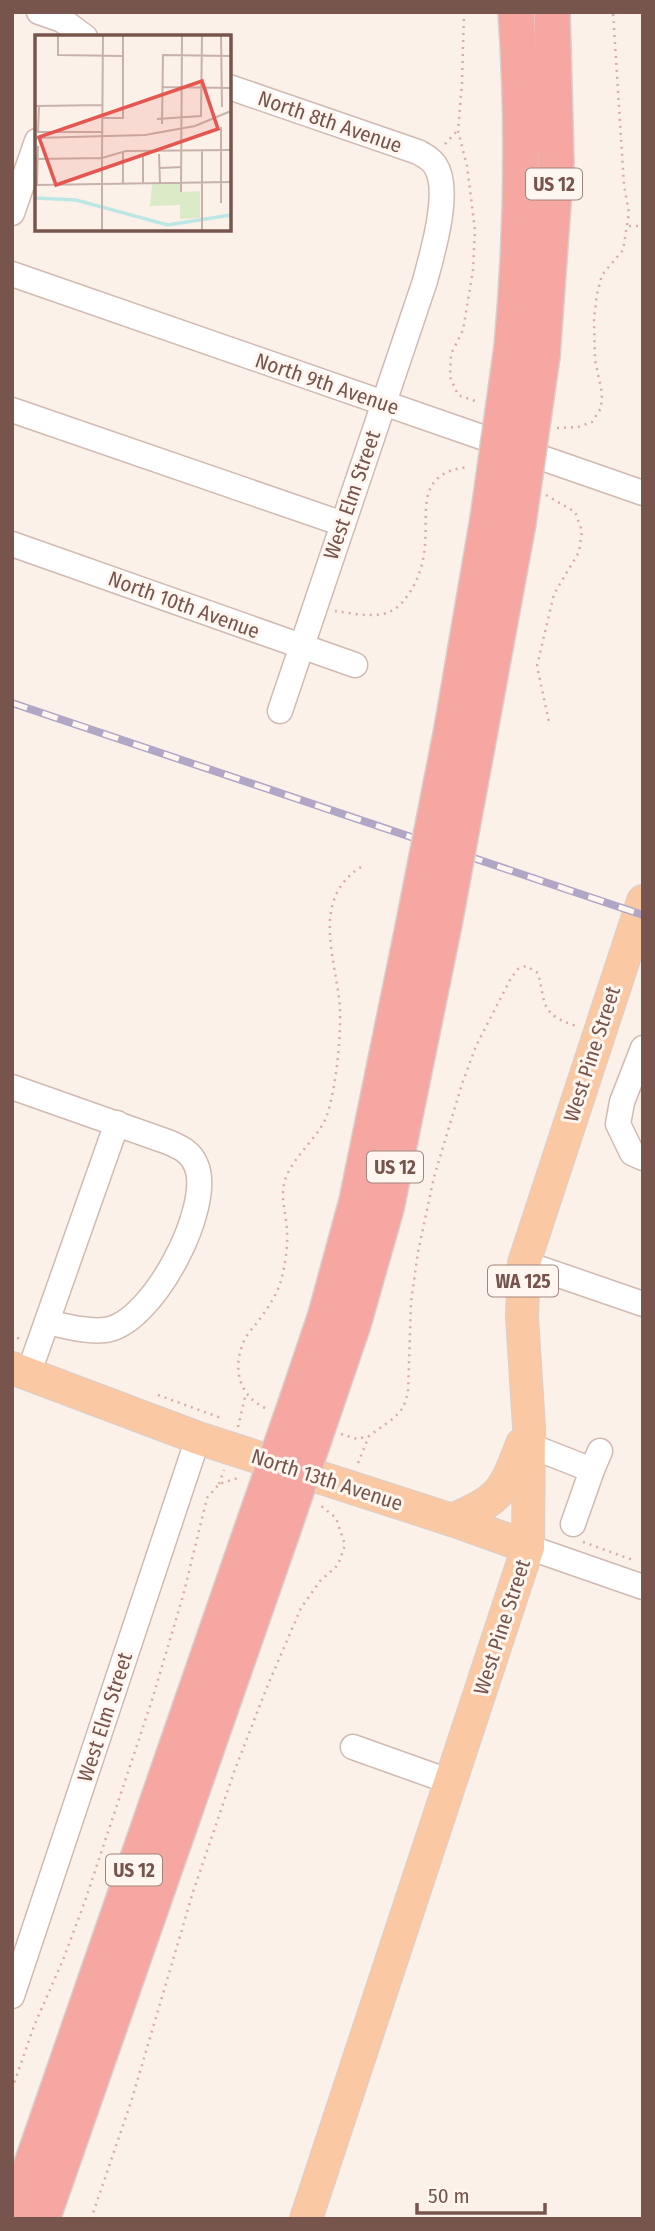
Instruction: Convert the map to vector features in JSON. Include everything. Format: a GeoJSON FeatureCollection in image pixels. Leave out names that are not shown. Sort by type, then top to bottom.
{"type":"FeatureCollection","features":[{"type":"Feature","properties":{"kind":"highway"},"geometry":{"type":"LineString","coordinates":[[496,12],[502,71],[504,197],[533,274]]}},
{"type":"Feature","properties":{"kind":"highway","name":"US 12"},"geometry":{"type":"LineString","coordinates":[[516,12],[522,187],[533,274]]}},
{"type":"Feature","properties":{"kind":"highway","name":"US 12"},"geometry":{"type":"LineString","coordinates":[[42,2219],[312,1402],[326,1315],[429,926],[503,521],[527,352],[533,274],[556,162],[552,12]]}},
{"type":"Feature","properties":{"kind":"highway"},"geometry":{"type":"LineString","coordinates":[[533,274],[570,153],[576,48],[575,12]]}},
{"type":"Feature","properties":{"kind":"highway","name":"US 12"},"geometry":{"type":"LineString","coordinates":[[13,2219],[269,1527]]}},
{"type":"Feature","properties":{"kind":"main road","name":"West Pine Street"},"geometry":{"type":"LineString","coordinates":[[306,2219],[528,1547],[529,1436],[523,1317],[524,1263],[643,901]]}},
{"type":"Feature","properties":{"kind":"main road","name":"North 13th Avenue"},"geometry":{"type":"LineString","coordinates":[[20,1372],[198,1438],[528,1547]]}},
{"type":"Feature","properties":{"kind":"main road","name":"WA 125"},"geometry":{"type":"LineString","coordinates":[[452,1520],[486,1505],[500,1492],[529,1436]]}},
{"type":"Feature","properties":{"kind":"street"},"geometry":{"type":"LineString","coordinates":[[39,12],[78,29]]}},
{"type":"Feature","properties":{"kind":"street","name":"North 8th Avenue"},"geometry":{"type":"LineString","coordinates":[[231,88],[418,152],[430,159]]}},
{"type":"Feature","properties":{"kind":"street"},"geometry":{"type":"LineString","coordinates":[[12,213],[35,147]]}},
{"type":"Feature","properties":{"kind":"street","name":"West Elm Street"},"geometry":{"type":"LineString","coordinates":[[280,710],[435,245],[441,197],[440,176],[430,159]]}},
{"type":"Feature","properties":{"kind":"street","name":"North 9th Avenue"},"geometry":{"type":"LineString","coordinates":[[12,274],[643,493]]}},
{"type":"Feature","properties":{"kind":"street"},"geometry":{"type":"LineString","coordinates":[[12,410],[343,524]]}},
{"type":"Feature","properties":{"kind":"street","name":"North 10th Avenue"},"geometry":{"type":"LineString","coordinates":[[12,544],[355,665]]}},
{"type":"Feature","properties":{"kind":"street"},"geometry":{"type":"LineString","coordinates":[[643,1048],[622,1102],[618,1124],[632,1153],[643,1158]]}},
{"type":"Feature","properties":{"kind":"street"},"geometry":{"type":"LineString","coordinates":[[12,1087],[186,1150],[197,1166],[199,1191],[189,1230],[170,1272],[150,1301],[127,1322],[105,1330],[74,1328],[47,1322]]}},
{"type":"Feature","properties":{"kind":"street"},"geometry":{"type":"LineString","coordinates":[[20,1372],[47,1322],[117,1123]]}},
{"type":"Feature","properties":{"kind":"street"},"geometry":{"type":"LineString","coordinates":[[524,1263],[643,1304]]}},
{"type":"Feature","properties":{"kind":"street"},"geometry":{"type":"LineString","coordinates":[[529,1436],[596,1461],[573,1524]]}},
{"type":"Feature","properties":{"kind":"street","name":"West Elm Street"},"geometry":{"type":"LineString","coordinates":[[12,1996],[198,1438]]}},
{"type":"Feature","properties":{"kind":"street","name":"North 13th Avenue"},"geometry":{"type":"LineString","coordinates":[[528,1547],[643,1587]]}},
{"type":"Feature","properties":{"kind":"street"},"geometry":{"type":"LineString","coordinates":[[353,1747],[451,1782]]}},
{"type":"Feature","properties":{"kind":"path"},"geometry":{"type":"LineString","coordinates":[[627,226],[643,226]]}},
{"type":"Feature","properties":{"kind":"path"},"geometry":{"type":"LineString","coordinates":[[358,1463],[369,1436]]}},
{"type":"Feature","properties":{"kind":"railway"},"geometry":{"type":"LineString","coordinates":[[12,703],[643,915]]}}]}
